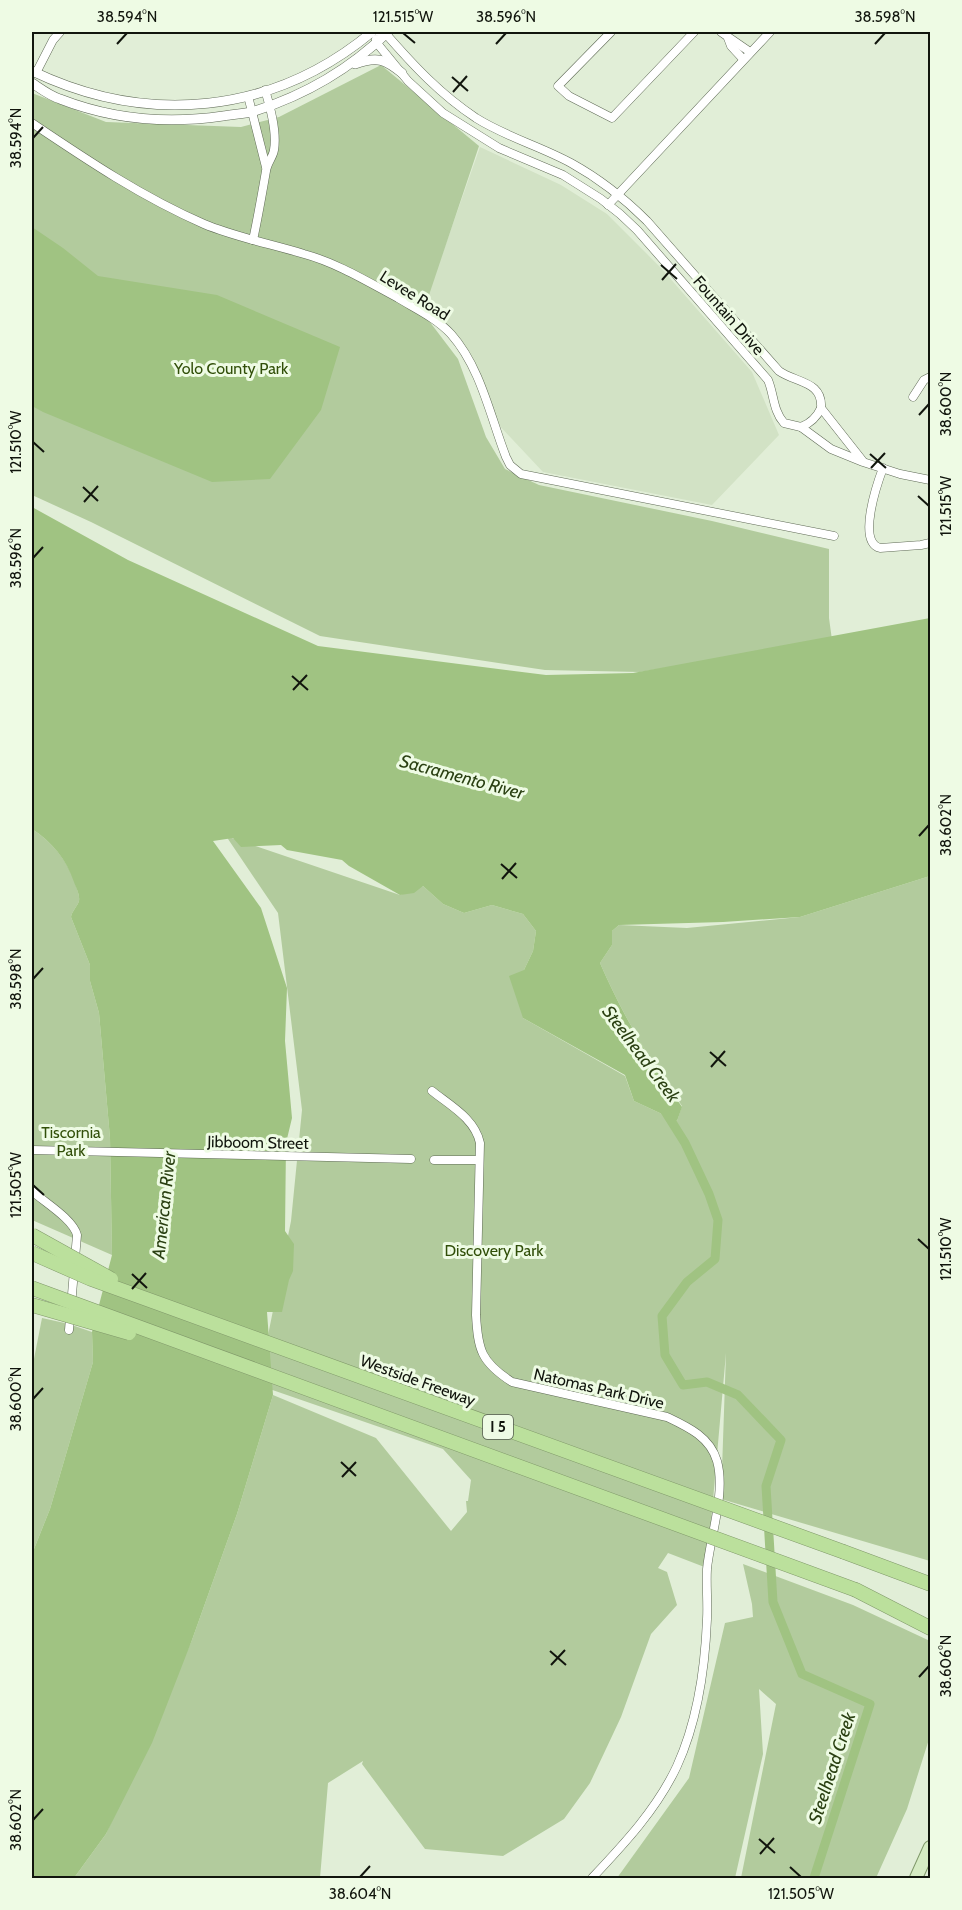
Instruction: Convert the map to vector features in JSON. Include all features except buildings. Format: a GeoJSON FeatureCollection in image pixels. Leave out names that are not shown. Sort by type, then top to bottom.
{"type":"FeatureCollection","features":[{"type":"Feature","properties":{"kind":"highway"},"geometry":{"type":"LineString","coordinates":[[32,1235],[152,1301]]}},
{"type":"Feature","properties":{"kind":"highway","name":"Westside Freeway"},"geometry":{"type":"LineString","coordinates":[[32,1253],[91,1279],[930,1584]]}},
{"type":"Feature","properties":{"kind":"highway","name":"I 5"},"geometry":{"type":"LineString","coordinates":[[32,1288],[930,1617]]}},
{"type":"Feature","properties":{"kind":"highway"},"geometry":{"type":"LineString","coordinates":[[32,1305],[227,1360]]}},
{"type":"Feature","properties":{"kind":"highway"},"geometry":{"type":"LineString","coordinates":[[844,1552],[930,1576]]}},
{"type":"Feature","properties":{"kind":"highway"},"geometry":{"type":"LineString","coordinates":[[856,1590],[930,1628]]}},
{"type":"Feature","properties":{"kind":"main road"},"geometry":{"type":"LineString","coordinates":[[916,1878],[930,1847]]}},
{"type":"Feature","properties":{"kind":"street"},"geometry":{"type":"LineString","coordinates":[[60,32],[34,72],[82,92],[115,100],[156,105],[209,103],[248,96],[308,74],[373,32]]}},
{"type":"Feature","properties":{"kind":"street","name":"Fountain Drive"},"geometry":{"type":"LineString","coordinates":[[373,32],[376,42],[402,73],[443,113],[500,148],[563,175],[608,205],[637,230],[768,380],[780,418],[788,424],[801,427],[831,449],[863,462],[930,480]]}},
{"type":"Feature","properties":{"kind":"street"},"geometry":{"type":"LineString","coordinates":[[345,68],[376,42],[384,32]]}},
{"type":"Feature","properties":{"kind":"street","name":"Fountain Drive"},"geometry":{"type":"LineString","coordinates":[[384,32],[426,79],[477,118],[571,163],[617,194],[647,221],[779,370],[786,376],[810,384],[818,390],[822,402],[821,408],[863,462]]}},
{"type":"Feature","properties":{"kind":"street"},"geometry":{"type":"LineString","coordinates":[[611,32],[558,86],[569,96],[612,118],[694,32]]}},
{"type":"Feature","properties":{"kind":"street"},"geometry":{"type":"LineString","coordinates":[[721,32],[750,52]]}},
{"type":"Feature","properties":{"kind":"street"},"geometry":{"type":"LineString","coordinates":[[608,205],[770,32]]}},
{"type":"Feature","properties":{"kind":"street"},"geometry":{"type":"LineString","coordinates":[[728,38],[731,46],[743,59]]}},
{"type":"Feature","properties":{"kind":"street"},"geometry":{"type":"LineString","coordinates":[[32,83],[58,99],[102,112],[130,117],[177,120],[253,111],[304,91],[345,68],[368,60],[379,59],[390,63],[402,73]]}},
{"type":"Feature","properties":{"kind":"street"},"geometry":{"type":"LineString","coordinates":[[253,240],[262,202],[266,167],[274,152],[275,142],[270,105],[265,90]]}},
{"type":"Feature","properties":{"kind":"street"},"geometry":{"type":"LineString","coordinates":[[248,96],[266,167]]}},
{"type":"Feature","properties":{"kind":"street","name":"Levee Road"},"geometry":{"type":"LineString","coordinates":[[32,123],[126,185],[168,208],[207,225],[305,254],[356,275],[429,316],[450,333],[473,367],[506,457],[510,465],[521,474],[834,536]]}},
{"type":"Feature","properties":{"kind":"street"},"geometry":{"type":"LineString","coordinates":[[913,397],[924,380],[930,377]]}},
{"type":"Feature","properties":{"kind":"street"},"geometry":{"type":"LineString","coordinates":[[801,427],[810,423],[821,408]]}},
{"type":"Feature","properties":{"kind":"street"},"geometry":{"type":"LineString","coordinates":[[883,468],[873,498],[869,536],[871,543],[880,548],[930,543]]}},
{"type":"Feature","properties":{"kind":"street","name":"Natomas Park Drive"},"geometry":{"type":"LineString","coordinates":[[432,1091],[469,1121],[478,1133],[480,1143],[476,1315],[478,1342],[485,1358],[499,1373],[512,1382],[668,1417],[704,1438],[717,1462],[718,1508],[708,1568],[704,1669],[694,1719],[676,1766],[644,1820],[592,1878]]}},
{"type":"Feature","properties":{"kind":"street","name":"Jibboom Street"},"geometry":{"type":"LineString","coordinates":[[36,1150],[411,1159]]}},
{"type":"Feature","properties":{"kind":"street"},"geometry":{"type":"LineString","coordinates":[[434,1160],[479,1160]]}},
{"type":"Feature","properties":{"kind":"street"},"geometry":{"type":"LineString","coordinates":[[32,1191],[76,1229],[69,1330]]}},
{"type":"Feature","properties":{"kind":"shaded area"},"geometry":{"type":"Polygon","coordinates":[[[480,147],[561,185],[607,214],[661,268],[752,372],[779,435],[712,505],[543,472],[496,422],[472,359],[424,306],[480,147]]]}},
{"type":"Feature","properties":{"kind":"green space","name":"Yolo County Park"},"geometry":{"type":"Polygon","coordinates":[[[381,65],[479,146],[423,313],[458,359],[486,437],[505,469],[539,485],[712,521],[829,549],[829,618],[832,640],[640,672],[545,670],[320,636],[32,495],[32,93],[106,122],[241,127],[279,117],[381,65]]]}},
{"type":"Feature","properties":{"kind":"green space","name":"Tiscornia Park"},"geometry":{"type":"Polygon","coordinates":[[[32,829],[52,845],[63,859],[75,882],[79,896],[71,917],[90,965],[90,981],[99,1013],[110,1138],[112,1255],[32,1220],[32,829]]]}},
{"type":"Feature","properties":{"kind":"green space","name":"Discovery Park"},"geometry":{"type":"Polygon","coordinates":[[[226,836],[400,895],[423,886],[443,904],[464,913],[492,905],[523,914],[536,931],[533,951],[524,970],[523,1018],[625,1076],[634,1101],[677,1121],[682,1106],[637,1037],[600,963],[612,945],[612,931],[619,925],[687,928],[800,917],[930,876],[930,1561],[721,1499],[726,1353],[707,1568],[668,1553],[658,1568],[667,1572],[677,1605],[651,1634],[621,1717],[590,1783],[564,1819],[503,1856],[425,1849],[362,1764],[363,1761],[328,1783],[320,1878],[74,1878],[106,1834],[192,1640],[237,1514],[273,1395],[376,1438],[451,1531],[467,1512],[466,1501],[468,1501],[471,1480],[443,1449],[258,1385],[291,1221],[302,1110],[278,913],[226,836]]]}},
{"type":"Feature","properties":{"kind":"green space"},"geometry":{"type":"Polygon","coordinates":[[[42,1318],[92,1332],[93,1362],[50,1509],[32,1554],[32,1369],[42,1318]]]}},
{"type":"Feature","properties":{"kind":"green space"},"geometry":{"type":"Polygon","coordinates":[[[743,1564],[853,1605],[930,1641],[930,1736],[907,1809],[876,1878],[741,1878],[776,1704],[759,1689],[763,1754],[735,1878],[617,1878],[689,1778],[725,1623],[753,1617],[743,1564]]]}},
{"type":"Feature","properties":{"kind":"water"},"geometry":{"type":"Polygon","coordinates":[[[32,227],[98,276],[217,295],[340,347],[321,410],[270,479],[212,482],[32,406],[32,227]]]}},
{"type":"Feature","properties":{"kind":"water"},"geometry":{"type":"Polygon","coordinates":[[[32,507],[128,560],[318,646],[546,675],[633,673],[930,618],[930,876],[800,917],[619,925],[612,931],[612,945],[600,963],[637,1037],[682,1107],[677,1121],[634,1101],[625,1075],[523,1018],[509,976],[524,970],[533,951],[536,931],[523,914],[492,905],[464,913],[443,904],[423,886],[414,893],[400,895],[342,860],[287,850],[281,845],[241,847],[233,838],[213,841],[261,908],[287,988],[285,1041],[292,1118],[286,1143],[285,1231],[294,1244],[293,1271],[282,1312],[267,1312],[273,1395],[237,1514],[192,1640],[152,1743],[106,1834],[74,1878],[32,1878],[32,1554],[50,1509],[93,1362],[92,1332],[112,1255],[110,1138],[99,1013],[90,981],[90,965],[71,917],[79,901],[78,893],[71,874],[52,845],[32,829],[32,507]]]}},
{"type":"Feature","properties":{"kind":"waterway","name":"Steelhead Creek"},"geometry":{"type":"LineString","coordinates":[[663,1108],[685,1143],[709,1194],[718,1220],[715,1259],[687,1282],[662,1316],[665,1355],[683,1385],[707,1382],[738,1395],[781,1440],[766,1486],[773,1602],[802,1674],[870,1704],[814,1878]]}},
{"type":"Feature","properties":{"kind":"water label","name":"Sacramento River"},"geometry":{"type":"Point","coordinates":[462,777]}},
{"type":"Feature","properties":{"kind":"water label","name":"American River"},"geometry":{"type":"Point","coordinates":[164,1205]}}]}
